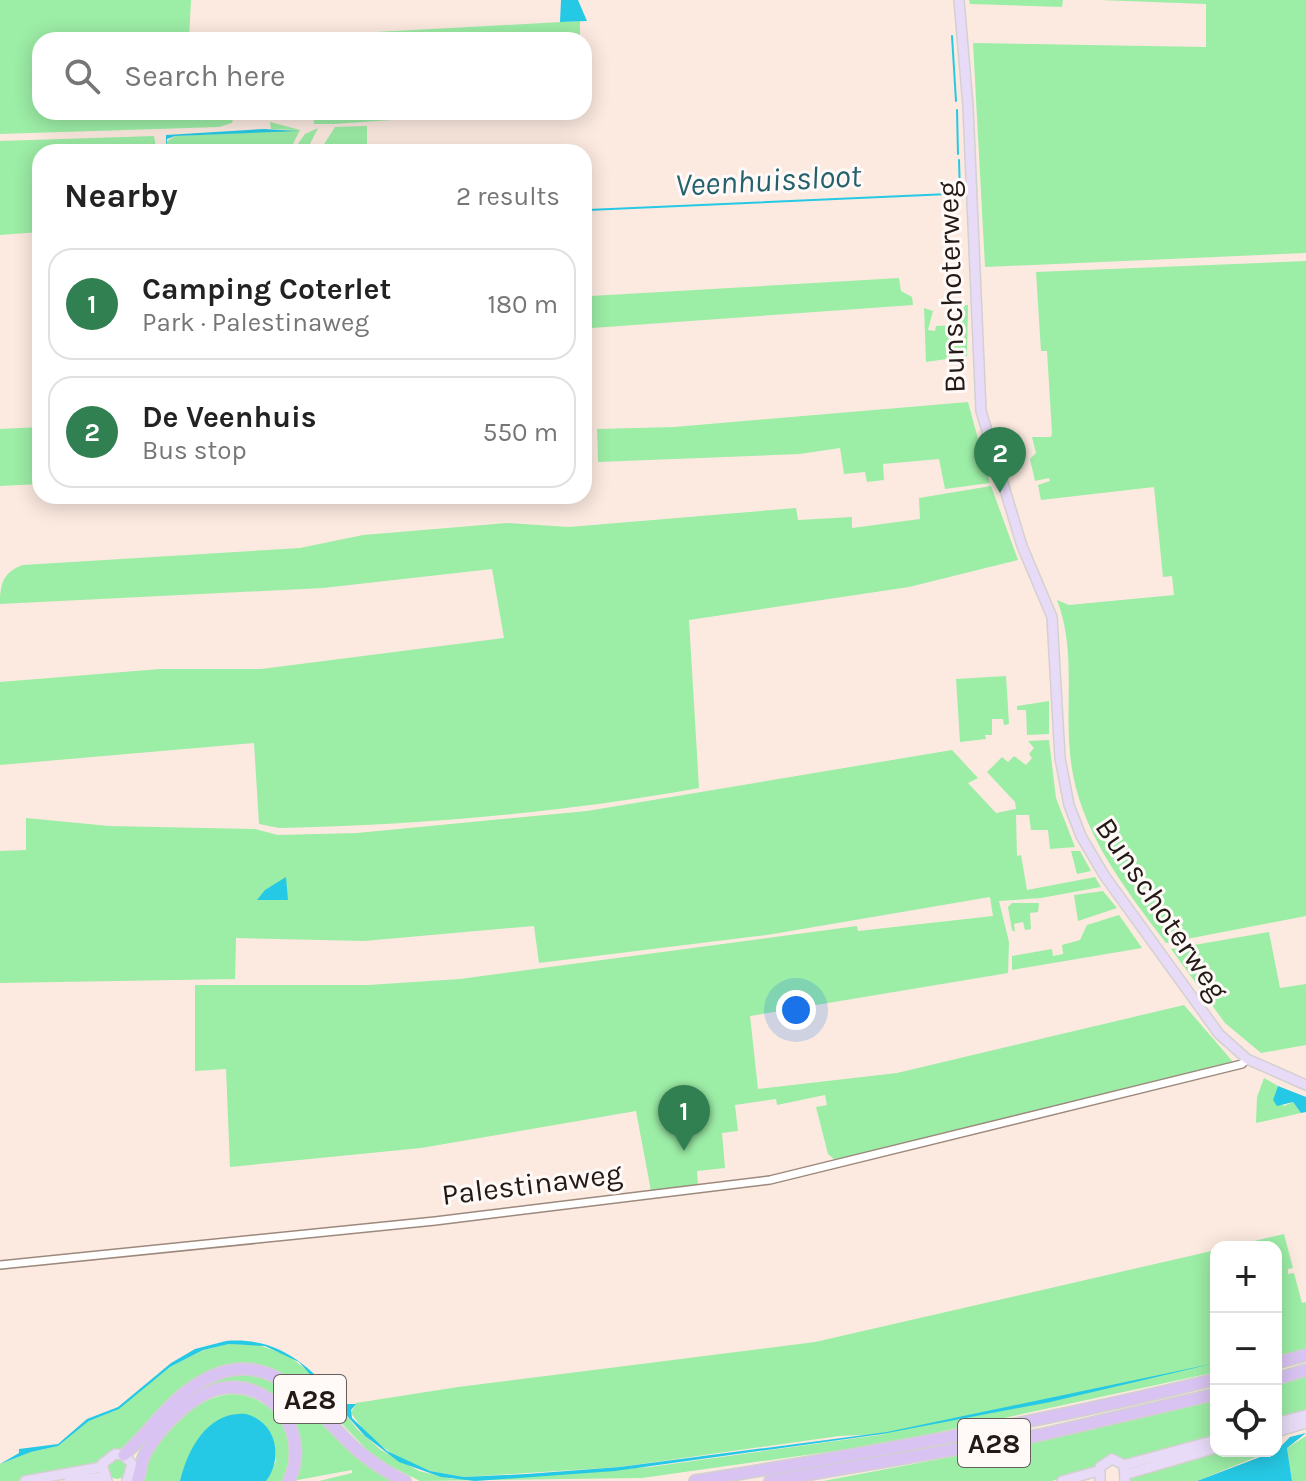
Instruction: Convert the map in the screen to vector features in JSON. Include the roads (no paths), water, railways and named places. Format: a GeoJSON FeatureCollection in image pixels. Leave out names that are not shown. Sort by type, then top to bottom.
{"type":"FeatureCollection","features":[{"type":"Feature","properties":{"kind":"highway"},"geometry":{"type":"LineString","coordinates":[[1282,1361],[1306,1355]]}},
{"type":"Feature","properties":{"kind":"highway"},"geometry":{"type":"LineString","coordinates":[[1282,1377],[1306,1370]]}},
{"type":"Feature","properties":{"kind":"highway","name":"A28"},"geometry":{"type":"LineString","coordinates":[[127,1458],[193,1386],[223,1373],[257,1372],[296,1387],[361,1453],[405,1481]]}},
{"type":"Feature","properties":{"kind":"highway","name":"A28"},"geometry":{"type":"LineString","coordinates":[[695,1481],[880,1452],[1021,1424],[1210,1380]]}},
{"type":"Feature","properties":{"kind":"highway","name":"A28"},"geometry":{"type":"LineString","coordinates":[[137,1481],[143,1456],[156,1438],[183,1409],[205,1394],[221,1389],[250,1390],[277,1405],[291,1426],[297,1454],[289,1481]]}},
{"type":"Feature","properties":{"kind":"highway","name":"A28"},"geometry":{"type":"LineString","coordinates":[[770,1481],[1026,1437],[1210,1395]]}},
{"type":"Feature","properties":{"kind":"highway","name":"A28"},"geometry":{"type":"LineString","coordinates":[[127,1458],[156,1438]]}},
{"type":"Feature","properties":{"kind":"main road","name":"Bunschoterweg"},"geometry":{"type":"LineString","coordinates":[[959,0],[968,106],[981,411],[1022,546],[1052,617],[1065,791],[1081,836],[1115,892],[1219,1034],[1247,1059],[1306,1085]]}},
{"type":"Feature","properties":{"kind":"main road"},"geometry":{"type":"LineString","coordinates":[[1282,1421],[1306,1415]]}},
{"type":"Feature","properties":{"kind":"main road"},"geometry":{"type":"LineString","coordinates":[[1282,1430],[1306,1423]]}},
{"type":"Feature","properties":{"kind":"main road"},"geometry":{"type":"LineString","coordinates":[[1126,1473],[1210,1442]]}},
{"type":"Feature","properties":{"kind":"main road"},"geometry":{"type":"LineString","coordinates":[[1126,1473],[1210,1450]]}},
{"type":"Feature","properties":{"kind":"main road"},"geometry":{"type":"LineString","coordinates":[[104,1475],[111,1455],[127,1458],[132,1473],[127,1481]]}},
{"type":"Feature","properties":{"kind":"main road"},"geometry":{"type":"LineString","coordinates":[[1062,1481],[1099,1478],[1107,1460],[1116,1460],[1126,1473]]}},
{"type":"Feature","properties":{"kind":"main road"},"geometry":{"type":"LineString","coordinates":[[25,1481],[104,1475]]}},
{"type":"Feature","properties":{"kind":"main road"},"geometry":{"type":"LineString","coordinates":[[69,1481],[104,1475]]}},
{"type":"Feature","properties":{"kind":"street","name":"Palestinaweg"},"geometry":{"type":"LineString","coordinates":[[0,1265],[420,1223],[770,1180],[1242,1064],[1247,1059]]}},
{"type":"Feature","properties":{"kind":"water"},"geometry":{"type":"Polygon","coordinates":[[[561,0],[578,0],[587,21],[560,22],[561,0]]]}},
{"type":"Feature","properties":{"kind":"water"},"geometry":{"type":"Polygon","coordinates":[[[264,129],[298,131],[175,136],[167,139],[167,144],[166,135],[264,129]]]}},
{"type":"Feature","properties":{"kind":"water"},"geometry":{"type":"Polygon","coordinates":[[[286,877],[288,900],[257,900],[265,890],[286,877]]]}},
{"type":"Feature","properties":{"kind":"water"},"geometry":{"type":"Polygon","coordinates":[[[1278,1086],[1306,1097],[1306,1112],[1301,1113],[1293,1102],[1277,1106],[1273,1100],[1278,1086]]]}},
{"type":"Feature","properties":{"kind":"water"},"geometry":{"type":"Polygon","coordinates":[[[226,1341],[245,1341],[262,1344],[277,1349],[291,1356],[305,1366],[341,1404],[356,1404],[351,1410],[352,1418],[387,1451],[430,1471],[464,1477],[620,1467],[887,1432],[1210,1364],[1050,1402],[882,1434],[615,1471],[475,1481],[441,1477],[399,1462],[365,1436],[299,1362],[265,1346],[229,1344],[203,1350],[170,1367],[119,1409],[89,1421],[58,1446],[0,1464],[19,1453],[19,1449],[58,1444],[87,1419],[118,1407],[171,1363],[195,1349],[226,1341]]]}},
{"type":"Feature","properties":{"kind":"water"},"geometry":{"type":"Polygon","coordinates":[[[246,1414],[264,1424],[274,1442],[275,1462],[266,1481],[180,1481],[188,1456],[202,1434],[221,1419],[246,1414]]]}},
{"type":"Feature","properties":{"kind":"water"},"geometry":{"type":"Polygon","coordinates":[[[1306,1433],[1287,1448],[1292,1481],[1197,1481],[1260,1457],[1282,1457],[1282,1445],[1290,1437],[1306,1433]]]}},
{"type":"Feature","properties":{"kind":"waterway","name":"Veenhuissloot"},"geometry":{"type":"LineString","coordinates":[[952,36],[956,101]]}},
{"type":"Feature","properties":{"kind":"waterway","name":"Veenhuissloot"},"geometry":{"type":"LineString","coordinates":[[957,110],[958,154]]}},
{"type":"Feature","properties":{"kind":"waterway","name":"Veenhuissloot"},"geometry":{"type":"LineString","coordinates":[[953,194],[960,194],[959,160]]}},
{"type":"Feature","properties":{"kind":"waterway","name":"Veenhuissloot"},"geometry":{"type":"LineString","coordinates":[[592,210],[949,194]]}},
{"type":"Feature","properties":{"kind":"place","name":"De Veenhuis"},"geometry":{"type":"Point","coordinates":[1000,493]}},
{"type":"Feature","properties":{"kind":"place","name":"Camping Coterlet"},"geometry":{"type":"Point","coordinates":[684,1151]}}]}
